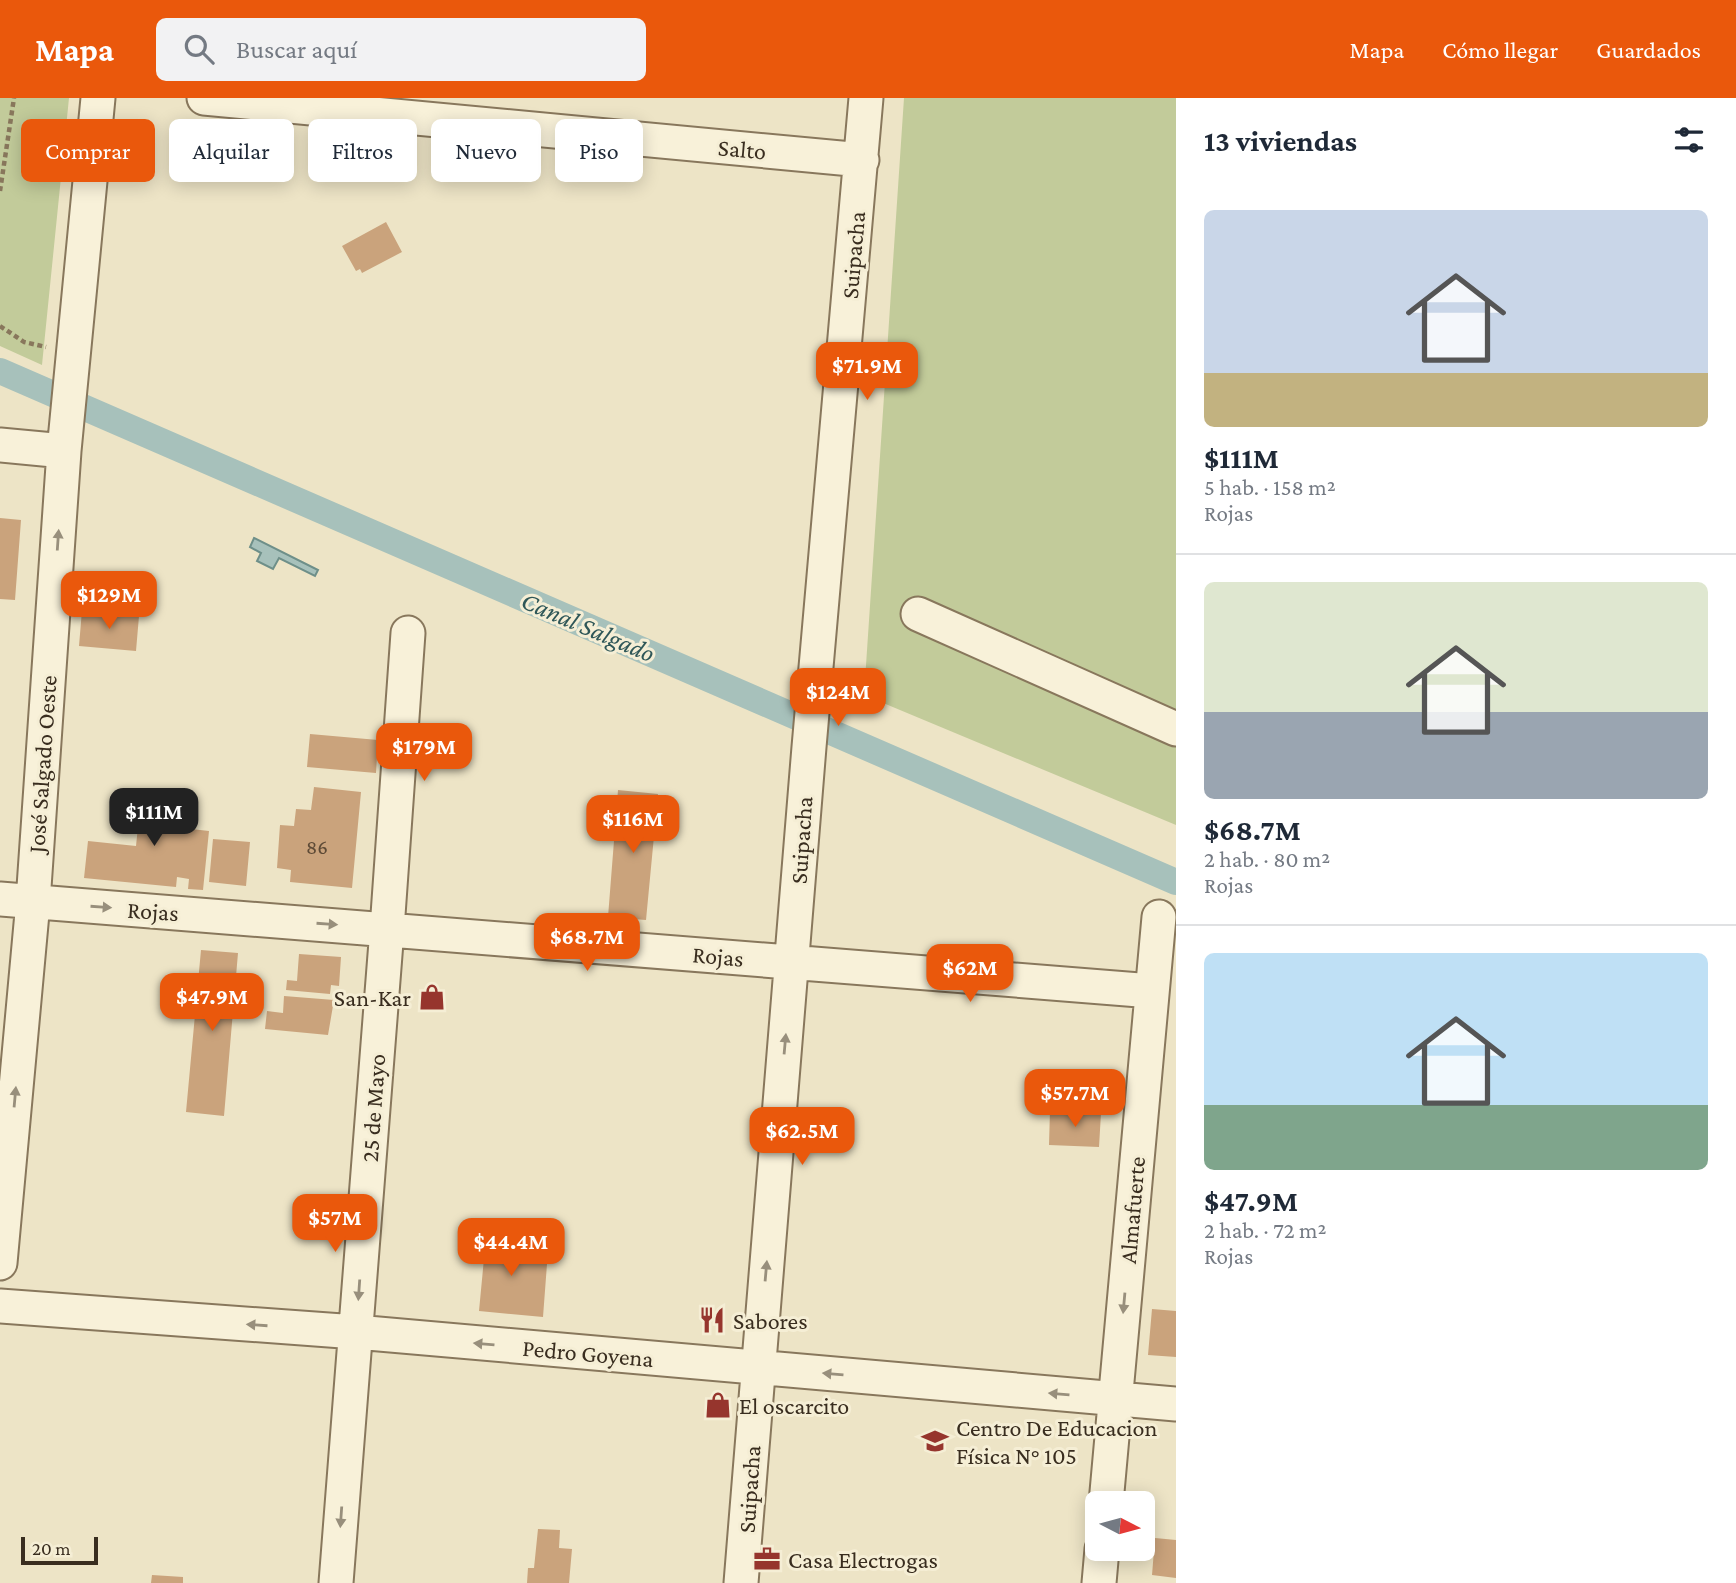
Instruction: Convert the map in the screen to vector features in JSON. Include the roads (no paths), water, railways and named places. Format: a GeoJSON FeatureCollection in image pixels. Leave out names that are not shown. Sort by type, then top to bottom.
{"type":"FeatureCollection","features":[{"type":"Feature","properties":{"kind":"street","name":"José Salgado Oeste"},"geometry":{"type":"LineString","coordinates":[[0,1263],[33,902],[64,451],[98,98]]}},
{"type":"Feature","properties":{"kind":"street","name":"Salto"},"geometry":{"type":"LineString","coordinates":[[204,98],[464,110],[862,160]]}},
{"type":"Feature","properties":{"kind":"street","name":"Suipacha"},"geometry":{"type":"LineString","coordinates":[[741,1583],[809,747],[866,98]]}},
{"type":"Feature","properties":{"kind":"street"},"geometry":{"type":"LineString","coordinates":[[0,445],[64,451]]}},
{"type":"Feature","properties":{"kind":"street"},"geometry":{"type":"LineString","coordinates":[[918,614],[1176,729]]}},
{"type":"Feature","properties":{"kind":"street","name":"25 de Mayo"},"geometry":{"type":"LineString","coordinates":[[336,1583],[408,633]]}},
{"type":"Feature","properties":{"kind":"street","name":"Rojas"},"geometry":{"type":"LineString","coordinates":[[0,899],[1152,991]]}},
{"type":"Feature","properties":{"kind":"street","name":"Almafuerte"},"geometry":{"type":"LineString","coordinates":[[1107,1491],[1159,917]]}},
{"type":"Feature","properties":{"kind":"street","name":"Pedro Goyena"},"geometry":{"type":"LineString","coordinates":[[0,1307],[356,1332],[1176,1404]]}},
{"type":"Feature","properties":{"kind":"street"},"geometry":{"type":"LineString","coordinates":[[1099,1583],[1101,1561]]}},
{"type":"Feature","properties":{"kind":"water"},"geometry":{"type":"Polygon","coordinates":[[[254,538],[318,570],[315,576],[279,558],[273,569],[257,561],[261,553],[250,547],[254,538]]]}},
{"type":"Feature","properties":{"kind":"waterway","name":"Canal Salgado"},"geometry":{"type":"LineString","coordinates":[[0,371],[1176,882]]}},
{"type":"Feature","properties":{"kind":"place","name":"San-Kar"},"geometry":{"type":"Point","coordinates":[432,997]}},
{"type":"Feature","properties":{"kind":"place","name":"Sabores"},"geometry":{"type":"Point","coordinates":[712,1320]}},
{"type":"Feature","properties":{"kind":"place","name":"El oscarcito"},"geometry":{"type":"Point","coordinates":[718,1405]}},
{"type":"Feature","properties":{"kind":"place","name":"Centro De Educacion Física N° 105"},"geometry":{"type":"Point","coordinates":[935,1441]}},
{"type":"Feature","properties":{"kind":"place","name":"Casa Electrogas"},"geometry":{"type":"Point","coordinates":[767,1559]}}]}
